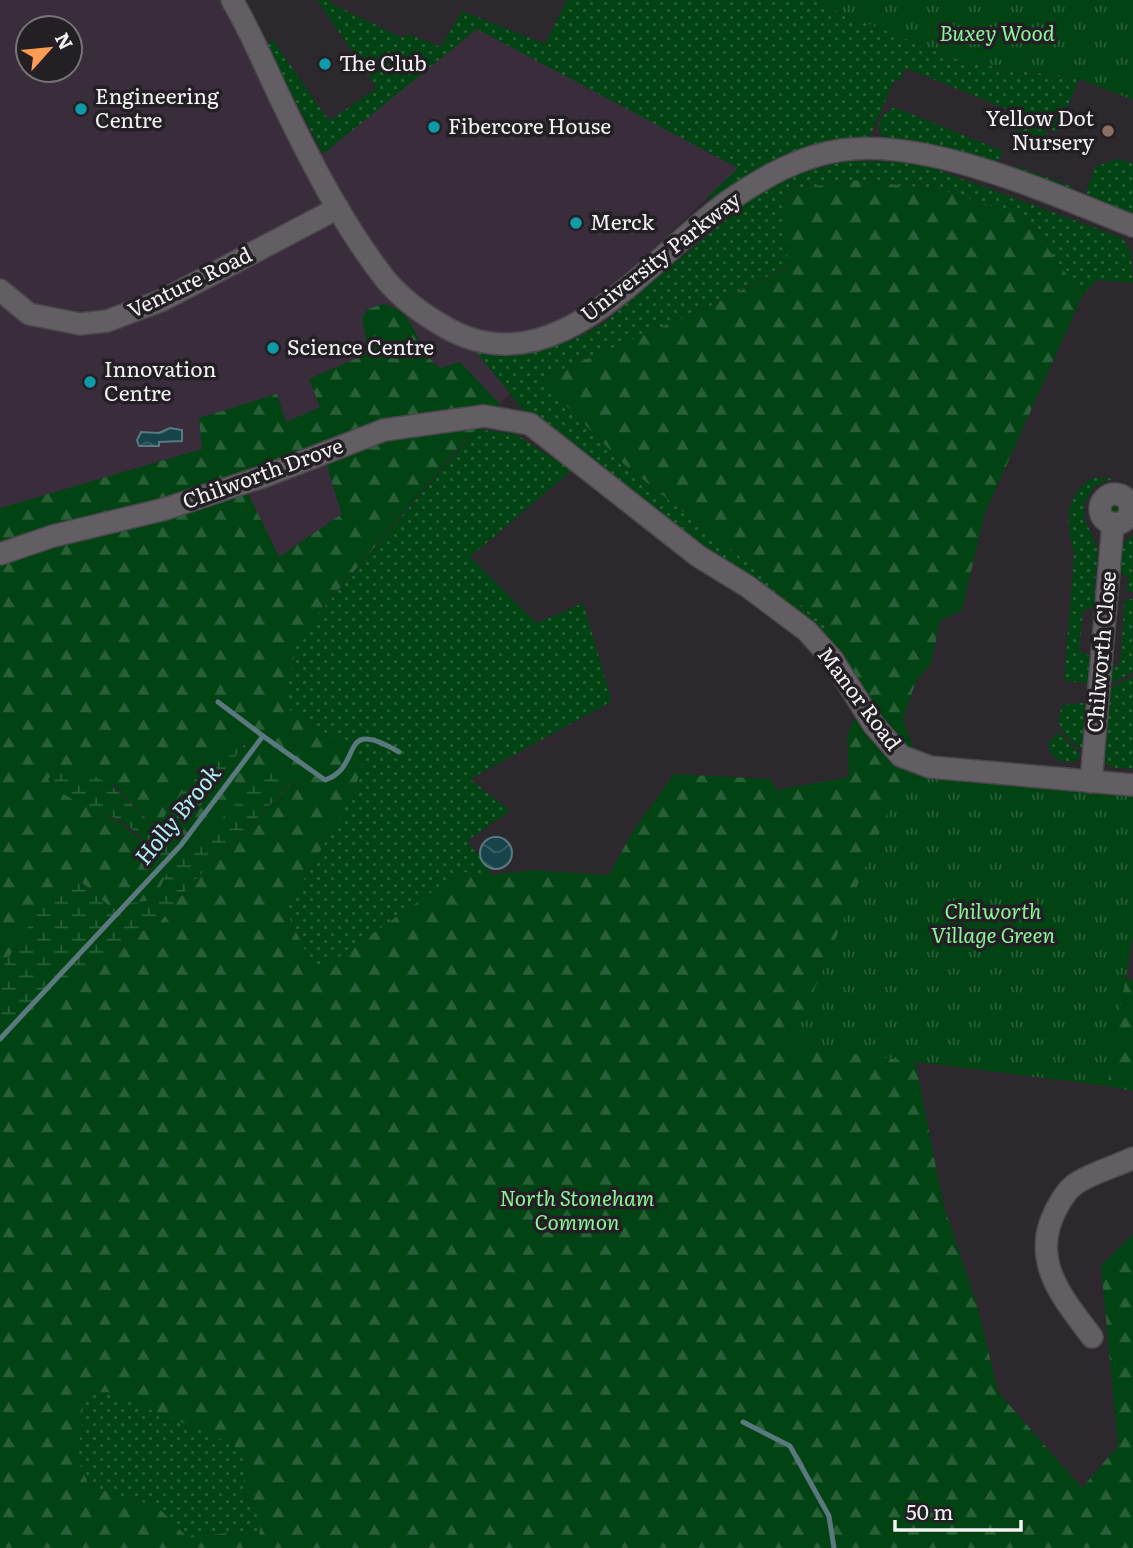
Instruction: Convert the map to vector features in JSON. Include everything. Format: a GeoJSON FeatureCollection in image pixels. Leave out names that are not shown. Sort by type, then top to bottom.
{"type":"FeatureCollection","features":[{"type":"Feature","properties":{"kind":"street","name":"University Parkway"},"geometry":{"type":"LineString","coordinates":[[232,0],[338,208],[387,281],[408,302],[464,338],[498,342],[541,339],[583,320],[605,306],[696,228],[746,190],[788,165],[842,150],[884,149],[938,158],[1000,176],[1133,226]]}},
{"type":"Feature","properties":{"kind":"street","name":"Venture Road"},"geometry":{"type":"LineString","coordinates":[[0,290],[29,314],[80,324],[107,321],[137,312],[163,300],[338,208]]}},
{"type":"Feature","properties":{"kind":"street","name":"Chilworth Drove"},"geometry":{"type":"LineString","coordinates":[[0,554],[53,536],[165,509],[243,484],[384,430],[484,416],[530,424]]}},
{"type":"Feature","properties":{"kind":"street","name":"Manor Road"},"geometry":{"type":"LineString","coordinates":[[530,424],[698,556],[747,586],[807,631],[832,660],[873,724],[901,756],[930,767],[1133,785]]}},
{"type":"Feature","properties":{"kind":"street","name":"Chilworth Close"},"geometry":{"type":"LineString","coordinates":[[1091,782],[1113,523]]}},
{"type":"Feature","properties":{"kind":"street"},"geometry":{"type":"LineString","coordinates":[[1092,1337],[1053,1280],[1044,1255],[1046,1234],[1054,1211],[1073,1186],[1133,1158]]}},
{"type":"Feature","properties":{"kind":"shaded area"},"geometry":{"type":"Polygon","coordinates":[[[0,0],[220,0],[306,167],[477,28],[739,168],[596,303],[457,449],[336,497],[342,514],[279,558],[262,522],[0,591],[0,0]]]}},
{"type":"Feature","properties":{"kind":"green space"},"geometry":{"type":"Polygon","coordinates":[[[317,0],[331,0],[330,3],[403,38],[407,34],[441,47],[462,11],[545,44],[567,0],[821,0],[826,7],[964,62],[1079,79],[1057,132],[1048,128],[1042,142],[1011,129],[1017,113],[905,68],[900,80],[895,79],[869,138],[804,152],[768,165],[711,200],[707,198],[738,168],[477,29],[323,154],[266,45],[273,40],[329,121],[377,88],[317,0]]]}},
{"type":"Feature","properties":{"kind":"green space","name":"Buxey Wood"},"geometry":{"type":"Polygon","coordinates":[[[821,0],[1133,0],[1133,100],[1079,79],[964,62],[826,7],[821,0]]]}},
{"type":"Feature","properties":{"kind":"green space"},"geometry":{"type":"Polygon","coordinates":[[[894,107],[1003,151],[997,164],[938,147],[883,138],[878,126],[883,115],[894,107]]]}},
{"type":"Feature","properties":{"kind":"green space"},"geometry":{"type":"Polygon","coordinates":[[[1116,159],[1133,163],[1133,217],[1089,197],[1086,192],[1095,167],[1116,159]]]}},
{"type":"Feature","properties":{"kind":"green space"},"geometry":{"type":"Polygon","coordinates":[[[846,161],[902,162],[933,168],[1122,238],[1131,252],[1133,283],[1097,280],[1082,296],[1025,217],[939,189],[850,180],[784,192],[788,266],[710,306],[541,379],[625,465],[829,628],[821,634],[534,423],[476,352],[528,352],[573,340],[604,323],[747,202],[785,177],[846,161]]]}},
{"type":"Feature","properties":{"kind":"green space"},"geometry":{"type":"Polygon","coordinates":[[[1013,165],[1073,187],[1069,191],[1018,174],[1013,165]]]}},
{"type":"Feature","properties":{"kind":"green space"},"geometry":{"type":"Polygon","coordinates":[[[850,180],[939,189],[1025,217],[1082,296],[985,513],[962,610],[940,621],[931,664],[916,681],[903,719],[915,752],[891,731],[821,634],[828,627],[625,465],[540,379],[710,306],[788,267],[784,192],[850,180]]]}},
{"type":"Feature","properties":{"kind":"green space","name":"North Stoneham Common"},"geometry":{"type":"Polygon","coordinates":[[[383,304],[404,315],[431,360],[441,368],[460,362],[500,404],[457,449],[297,639],[284,706],[344,745],[362,765],[354,792],[286,911],[316,973],[461,872],[490,875],[532,870],[609,875],[633,831],[674,774],[770,779],[777,790],[849,777],[847,735],[857,713],[907,770],[945,798],[900,942],[915,1060],[943,1203],[978,1308],[998,1392],[1082,1488],[1118,1446],[1101,1266],[1133,1234],[1133,1548],[0,1548],[0,1043],[21,1016],[123,941],[160,922],[189,886],[296,780],[272,765],[191,853],[170,848],[247,741],[236,733],[170,807],[157,829],[114,785],[57,790],[119,822],[143,842],[168,871],[155,900],[109,906],[77,878],[42,905],[0,971],[0,508],[202,449],[199,418],[277,394],[286,422],[320,407],[309,379],[369,353],[362,318],[368,309],[383,304]],[[325,460],[248,493],[279,557],[342,514],[325,460]],[[108,1392],[91,1393],[83,1404],[78,1460],[88,1483],[119,1497],[157,1506],[188,1538],[233,1532],[259,1537],[261,1521],[243,1488],[247,1466],[233,1444],[108,1392]]]}},
{"type":"Feature","properties":{"kind":"green space"},"geometry":{"type":"Polygon","coordinates":[[[476,429],[515,434],[572,470],[470,557],[537,623],[583,603],[612,701],[470,779],[510,811],[467,841],[488,866],[490,875],[461,872],[316,974],[286,911],[354,792],[344,745],[284,706],[297,639],[476,429]]]}},
{"type":"Feature","properties":{"kind":"green space"},"geometry":{"type":"Polygon","coordinates":[[[1093,478],[1114,478],[1095,486],[1084,503],[1085,519],[1098,550],[1094,591],[1100,593],[1096,606],[1083,611],[1079,651],[1092,657],[1089,682],[1086,683],[1064,681],[1074,554],[1069,532],[1069,512],[1076,493],[1093,478]]]}},
{"type":"Feature","properties":{"kind":"green space"},"geometry":{"type":"Polygon","coordinates":[[[1116,500],[1124,505],[1125,509],[1120,517],[1116,518],[1108,513],[1107,509],[1112,501],[1116,500]]]}},
{"type":"Feature","properties":{"kind":"green space"},"geometry":{"type":"Polygon","coordinates":[[[1133,534],[1133,592],[1127,592],[1128,577],[1117,571],[1123,544],[1133,534]]]}},
{"type":"Feature","properties":{"kind":"green space"},"geometry":{"type":"Polygon","coordinates":[[[1125,599],[1133,599],[1133,672],[1106,686],[1104,671],[1120,664],[1125,599]]]}},
{"type":"Feature","properties":{"kind":"green space"},"geometry":{"type":"Polygon","coordinates":[[[1133,676],[1133,769],[1115,768],[1103,762],[1103,692],[1133,676]]]}},
{"type":"Feature","properties":{"kind":"green space"},"geometry":{"type":"Polygon","coordinates":[[[1063,705],[1089,705],[1085,748],[1082,750],[1066,736],[1059,719],[1063,705]]]}},
{"type":"Feature","properties":{"kind":"green space"},"geometry":{"type":"Polygon","coordinates":[[[1058,732],[1081,755],[1074,762],[1059,761],[1050,753],[1048,743],[1058,732]]]}},
{"type":"Feature","properties":{"kind":"green space"},"geometry":{"type":"Polygon","coordinates":[[[235,733],[247,740],[170,848],[191,853],[272,764],[296,779],[189,886],[160,922],[123,941],[21,1016],[0,1043],[0,971],[42,905],[76,878],[109,906],[154,900],[168,871],[134,830],[119,820],[72,799],[55,787],[48,780],[55,769],[86,772],[99,778],[123,796],[157,829],[170,807],[235,733]]]}},
{"type":"Feature","properties":{"kind":"green space","name":"Chilworth Village Green"},"geometry":{"type":"Polygon","coordinates":[[[906,769],[924,775],[1133,795],[1133,936],[1107,1086],[791,1046],[906,769]]]}},
{"type":"Feature","properties":{"kind":"green space"},"geometry":{"type":"Polygon","coordinates":[[[1124,979],[1133,980],[1133,1091],[1107,1086],[1124,979]]]}},
{"type":"Feature","properties":{"kind":"green space"},"geometry":{"type":"Polygon","coordinates":[[[108,1391],[233,1444],[247,1466],[243,1488],[261,1521],[259,1538],[233,1532],[188,1538],[157,1506],[119,1497],[88,1483],[78,1461],[83,1404],[91,1393],[108,1391]]]}},
{"type":"Feature","properties":{"kind":"water"},"geometry":{"type":"Polygon","coordinates":[[[170,428],[182,430],[182,441],[159,442],[159,446],[139,446],[137,440],[141,432],[159,433],[170,428]]]}},
{"type":"Feature","properties":{"kind":"water"},"geometry":{"type":"Polygon","coordinates":[[[496,837],[507,842],[512,853],[507,864],[496,869],[485,864],[480,853],[485,842],[496,837]]]}},
{"type":"Feature","properties":{"kind":"waterway"},"geometry":{"type":"LineString","coordinates":[[218,702],[263,736]]}},
{"type":"Feature","properties":{"kind":"waterway","name":"Holly Brook"},"geometry":{"type":"LineString","coordinates":[[0,1039],[181,845],[263,736],[325,780],[337,774],[345,765],[358,741],[366,739],[379,742],[399,752]]}},
{"type":"Feature","properties":{"kind":"waterway"},"geometry":{"type":"LineString","coordinates":[[743,1422],[790,1446],[829,1516],[834,1548]]}},
{"type":"Feature","properties":{"kind":"place","name":"The Club"},"geometry":{"type":"Point","coordinates":[325,64]}},
{"type":"Feature","properties":{"kind":"place","name":"Engineering Centre"},"geometry":{"type":"Point","coordinates":[81,109]}},
{"type":"Feature","properties":{"kind":"place","name":"Fibercore House"},"geometry":{"type":"Point","coordinates":[434,127]}},
{"type":"Feature","properties":{"kind":"place","name":"Yellow Dot Nursery"},"geometry":{"type":"Point","coordinates":[1108,131]}},
{"type":"Feature","properties":{"kind":"place","name":"Merck"},"geometry":{"type":"Point","coordinates":[576,223]}},
{"type":"Feature","properties":{"kind":"place","name":"Science Centre"},"geometry":{"type":"Point","coordinates":[273,348]}},
{"type":"Feature","properties":{"kind":"place","name":"Innovation Centre"},"geometry":{"type":"Point","coordinates":[90,382]}}]}
